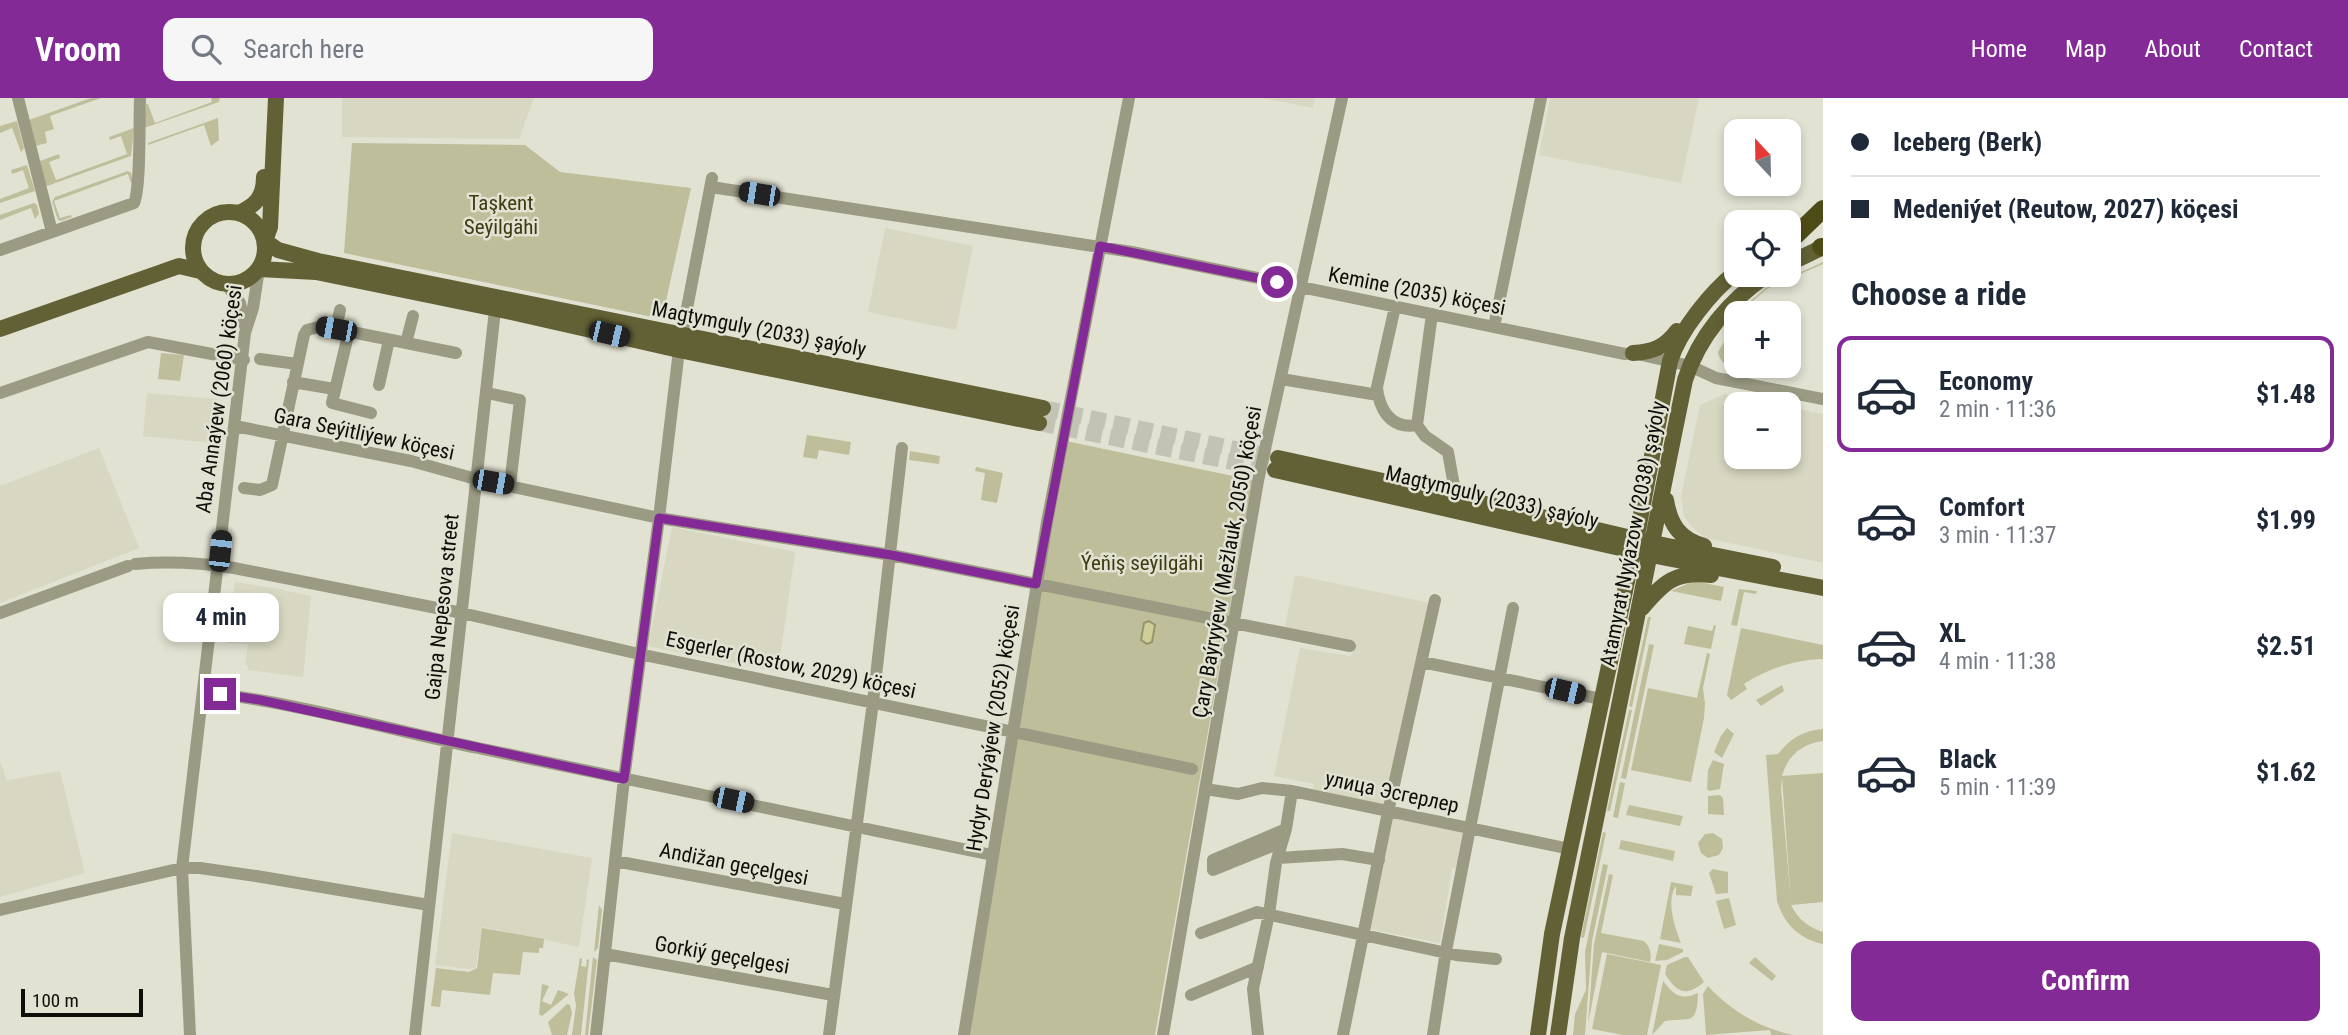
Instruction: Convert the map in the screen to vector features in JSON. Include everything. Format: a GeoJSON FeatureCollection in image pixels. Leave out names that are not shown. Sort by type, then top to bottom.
{"type":"FeatureCollection","features":[{"type":"Feature","properties":{"kind":"highway"},"geometry":{"type":"LineString","coordinates":[[1801,230],[1823,209]]}},
{"type":"Feature","properties":{"kind":"main road"},"geometry":{"type":"LineString","coordinates":[[239,214],[253,207],[264,189],[266,98]]}},
{"type":"Feature","properties":{"kind":"main road"},"geometry":{"type":"LineString","coordinates":[[265,241],[256,224],[239,214],[217,214],[200,227],[193,245],[194,256],[200,271],[207,278],[226,284],[245,281],[259,269],[270,227],[276,98]]}},
{"type":"Feature","properties":{"kind":"main road"},"geometry":{"type":"LineString","coordinates":[[1801,234],[1823,223]]}},
{"type":"Feature","properties":{"kind":"main road","name":"Magtymguly (2033) şaýoly"},"geometry":{"type":"LineString","coordinates":[[265,241],[278,250],[318,261],[680,343]]}},
{"type":"Feature","properties":{"kind":"main road"},"geometry":{"type":"LineString","coordinates":[[0,322],[175,260],[193,245]]}},
{"type":"Feature","properties":{"kind":"main road"},"geometry":{"type":"LineString","coordinates":[[1801,258],[1822,247]]}},
{"type":"Feature","properties":{"kind":"main road"},"geometry":{"type":"LineString","coordinates":[[0,329],[179,266],[200,271]]}},
{"type":"Feature","properties":{"kind":"main road","name":"Magtymguly (2033) şaýoly"},"geometry":{"type":"LineString","coordinates":[[259,269],[316,272],[495,310],[680,343],[1041,415]]}},
{"type":"Feature","properties":{"kind":"main road","name":"Atamyrat Nyýazow (2038) şaýoly"},"geometry":{"type":"LineString","coordinates":[[1538,1035],[1552,934],[1635,545],[1670,361],[1678,343],[1714,291],[1724,282]]}},
{"type":"Feature","properties":{"kind":"main road","name":"Atamyrat Nyýazow (2038) şaýoly"},"geometry":{"type":"LineString","coordinates":[[1558,1035],[1572,938],[1690,366],[1728,307],[1750,287]]}},
{"type":"Feature","properties":{"kind":"main road"},"geometry":{"type":"LineString","coordinates":[[1633,353],[1660,348],[1669,341],[1699,301],[1714,291]]}},
{"type":"Feature","properties":{"kind":"main road","name":"Magtymguly (2033) şaýoly"},"geometry":{"type":"LineString","coordinates":[[1635,545],[1456,497],[1277,464],[1652,549],[1823,578]]}},
{"type":"Feature","properties":{"kind":"main road"},"geometry":{"type":"LineString","coordinates":[[1640,610],[1663,585],[1678,576],[1696,573],[1711,575],[1729,563],[1716,550],[1686,540],[1680,535],[1669,515],[1665,482]]}},
{"type":"Feature","properties":{"kind":"main road","name":"Magtymguly (2033) şaýoly"},"geometry":{"type":"LineString","coordinates":[[1729,563],[1823,589]]}},
{"type":"Feature","properties":{"kind":"street"},"geometry":{"type":"LineString","coordinates":[[18,98],[52,232]]}},
{"type":"Feature","properties":{"kind":"street"},"geometry":{"type":"LineString","coordinates":[[0,250],[134,203],[138,182],[140,98]]}},
{"type":"Feature","properties":{"kind":"street","name":"Hydyr Derýaýew (2052) köçesi"},"geometry":{"type":"LineString","coordinates":[[964,1035],[1036,584],[1129,98]]}},
{"type":"Feature","properties":{"kind":"street","name":"Çary Baýryýew (Mežlauk, 2050) köçesi"},"geometry":{"type":"LineString","coordinates":[[1163,1035],[1258,481],[1342,98]]}},
{"type":"Feature","properties":{"kind":"street"},"geometry":{"type":"LineString","coordinates":[[1494,327],[1541,98]]}},
{"type":"Feature","properties":{"kind":"street","name":"Kemine (2035) köçesi"},"geometry":{"type":"LineString","coordinates":[[680,343],[711,182],[1100,246],[1625,354],[1633,353],[1690,366],[1716,378],[1823,399]]}},
{"type":"Feature","properties":{"kind":"street","name":"Aba Annaýew (2060) köçesi"},"geometry":{"type":"LineString","coordinates":[[190,1035],[182,868],[244,360],[245,333],[253,308],[259,269]]}},
{"type":"Feature","properties":{"kind":"street"},"geometry":{"type":"LineString","coordinates":[[226,284],[240,303],[245,333]]}},
{"type":"Feature","properties":{"kind":"street"},"geometry":{"type":"LineString","coordinates":[[1395,307],[1377,387],[1378,395],[1383,412],[1391,420],[1403,426],[1417,425]]}},
{"type":"Feature","properties":{"kind":"street"},"geometry":{"type":"LineString","coordinates":[[340,310],[342,330],[331,401],[333,404],[371,412]]}},
{"type":"Feature","properties":{"kind":"street","name":"Gaipa Nepesova street"},"geometry":{"type":"LineString","coordinates":[[415,1035],[495,310]]}},
{"type":"Feature","properties":{"kind":"street"},"geometry":{"type":"LineString","coordinates":[[1432,314],[1417,425],[1425,436],[1448,453],[1456,497]]}},
{"type":"Feature","properties":{"kind":"street"},"geometry":{"type":"LineString","coordinates":[[406,343],[413,316]]}},
{"type":"Feature","properties":{"kind":"street"},"geometry":{"type":"LineString","coordinates":[[244,488],[260,490],[272,485],[281,435],[307,330],[322,326],[456,353]]}},
{"type":"Feature","properties":{"kind":"street"},"geometry":{"type":"LineString","coordinates":[[379,384],[389,340]]}},
{"type":"Feature","properties":{"kind":"street"},"geometry":{"type":"LineString","coordinates":[[0,393],[148,342],[244,360]]}},
{"type":"Feature","properties":{"kind":"street"},"geometry":{"type":"LineString","coordinates":[[596,1035],[639,653],[659,518],[680,343]]}},
{"type":"Feature","properties":{"kind":"street"},"geometry":{"type":"LineString","coordinates":[[260,359],[297,365]]}},
{"type":"Feature","properties":{"kind":"street"},"geometry":{"type":"LineString","coordinates":[[1281,379],[1378,395]]}},
{"type":"Feature","properties":{"kind":"street"},"geometry":{"type":"LineString","coordinates":[[293,382],[334,389]]}},
{"type":"Feature","properties":{"kind":"street"},"geometry":{"type":"LineString","coordinates":[[486,393],[520,400],[510,485]]}},
{"type":"Feature","properties":{"kind":"street","name":"Gara Seýitliýew köçesi"},"geometry":{"type":"LineString","coordinates":[[235,426],[411,461],[476,479],[659,518],[891,555],[1350,646]]}},
{"type":"Feature","properties":{"kind":"street"},"geometry":{"type":"LineString","coordinates":[[829,1035],[873,702],[902,448]]}},
{"type":"Feature","properties":{"kind":"street","name":"Esgerler (Rostow, 2029) köçesi"},"geometry":{"type":"LineString","coordinates":[[0,613],[132,565],[153,562],[218,566],[462,613],[639,653],[1192,769]]}},
{"type":"Feature","properties":{"kind":"street"},"geometry":{"type":"LineString","coordinates":[[1343,1035],[1388,811],[1435,600]]}},
{"type":"Feature","properties":{"kind":"street"},"geometry":{"type":"LineString","coordinates":[[1433,1035],[1446,951],[1513,608]]}},
{"type":"Feature","properties":{"kind":"street"},"geometry":{"type":"LineString","coordinates":[[1422,662],[1601,699]]}},
{"type":"Feature","properties":{"kind":"street"},"geometry":{"type":"LineString","coordinates":[[203,692],[260,697],[446,741],[992,855]]}},
{"type":"Feature","properties":{"kind":"street","name":"улица Эсгерлер"},"geometry":{"type":"LineString","coordinates":[[1205,789],[1238,794],[1257,789],[1292,790],[1570,849]]}},
{"type":"Feature","properties":{"kind":"street"},"geometry":{"type":"LineString","coordinates":[[1258,1035],[1254,989],[1292,790]]}},
{"type":"Feature","properties":{"kind":"street"},"geometry":{"type":"LineString","coordinates":[[1284,836],[1213,870],[1213,860],[1284,836]]}},
{"type":"Feature","properties":{"kind":"street"},"geometry":{"type":"LineString","coordinates":[[1278,858],[1342,854],[1378,860]]}},
{"type":"Feature","properties":{"kind":"street","name":"Andižan geçelgesi"},"geometry":{"type":"LineString","coordinates":[[615,861],[845,904]]}},
{"type":"Feature","properties":{"kind":"street"},"geometry":{"type":"LineString","coordinates":[[0,910],[182,868],[256,876],[429,905]]}},
{"type":"Feature","properties":{"kind":"street"},"geometry":{"type":"LineString","coordinates":[[1201,933],[1256,912],[1457,955],[1496,959]]}},
{"type":"Feature","properties":{"kind":"street","name":"Gorkiý geçelgesi"},"geometry":{"type":"LineString","coordinates":[[605,954],[833,995]]}},
{"type":"Feature","properties":{"kind":"street"},"geometry":{"type":"LineString","coordinates":[[1191,995],[1258,967]]}},
{"type":"Feature","properties":{"kind":"shaded area"},"geometry":{"type":"Polygon","coordinates":[[[342,98],[534,98],[519,139],[342,137],[342,98]]]}},
{"type":"Feature","properties":{"kind":"shaded area"},"geometry":{"type":"Polygon","coordinates":[[[1262,98],[1315,98],[1313,108],[1262,98]]]}},
{"type":"Feature","properties":{"kind":"shaded area"},"geometry":{"type":"Polygon","coordinates":[[[1550,98],[1699,98],[1681,183],[1539,155],[1550,98]]]}},
{"type":"Feature","properties":{"kind":"shaded area"},"geometry":{"type":"Polygon","coordinates":[[[885,228],[973,246],[956,330],[868,312],[885,228]]]}},
{"type":"Feature","properties":{"kind":"shaded area"},"geometry":{"type":"Polygon","coordinates":[[[147,393],[217,399],[213,443],[143,436],[147,393]]]}},
{"type":"Feature","properties":{"kind":"shaded area"},"geometry":{"type":"Polygon","coordinates":[[[1724,394],[1724,469],[1801,469],[1801,409],[1823,414],[1823,563],[1706,538],[1684,517],[1681,496],[1700,405],[1724,394]]]}},
{"type":"Feature","properties":{"kind":"shaded area"},"geometry":{"type":"Polygon","coordinates":[[[99,448],[139,548],[0,603],[0,486],[99,448]]]}},
{"type":"Feature","properties":{"kind":"shaded area"},"geometry":{"type":"Polygon","coordinates":[[[672,527],[795,552],[778,672],[648,646],[672,527]]]}},
{"type":"Feature","properties":{"kind":"shaded area"},"geometry":{"type":"Polygon","coordinates":[[[1295,575],[1430,603],[1387,805],[1313,792],[1314,784],[1274,776],[1300,648],[1351,656],[1357,643],[1285,627],[1295,575]]]}},
{"type":"Feature","properties":{"kind":"shaded area"},"geometry":{"type":"Polygon","coordinates":[[[235,582],[311,596],[303,677],[248,670],[245,665],[248,644],[227,643],[235,582]]]}},
{"type":"Feature","properties":{"kind":"shaded area"},"geometry":{"type":"Polygon","coordinates":[[[1149,621],[1155,625],[1152,642],[1147,644],[1141,640],[1144,623],[1149,621]]]}},
{"type":"Feature","properties":{"kind":"shaded area"},"geometry":{"type":"Polygon","coordinates":[[[0,761],[7,780],[60,771],[85,873],[0,897],[0,761]]]}},
{"type":"Feature","properties":{"kind":"shaded area"},"geometry":{"type":"Polygon","coordinates":[[[1391,817],[1464,830],[1458,869],[1452,868],[1440,943],[1369,929],[1391,817]]]}},
{"type":"Feature","properties":{"kind":"shaded area"},"geometry":{"type":"Polygon","coordinates":[[[452,833],[592,858],[579,947],[482,927],[476,967],[470,969],[435,965],[452,833]]]}},
{"type":"Feature","properties":{"kind":"green space"},"geometry":{"type":"Polygon","coordinates":[[[91,98],[101,98],[50,116],[54,129],[45,132],[47,143],[35,146],[29,120],[91,98]]]}},
{"type":"Feature","properties":{"kind":"green space"},"geometry":{"type":"Polygon","coordinates":[[[211,98],[220,98],[219,102],[144,128],[146,104],[155,123],[212,102],[211,98]]]}},
{"type":"Feature","properties":{"kind":"green space"},"geometry":{"type":"Polygon","coordinates":[[[218,118],[219,140],[211,146],[204,125],[148,145],[148,143],[218,118]]]}},
{"type":"Feature","properties":{"kind":"green space"},"geometry":{"type":"Polygon","coordinates":[[[17,121],[24,148],[21,152],[12,128],[0,133],[0,126],[17,121]]]}},
{"type":"Feature","properties":{"kind":"green space"},"geometry":{"type":"Polygon","coordinates":[[[134,128],[131,156],[45,185],[40,161],[59,154],[60,158],[49,162],[56,180],[127,154],[121,136],[110,140],[109,137],[134,128]]]}},
{"type":"Feature","properties":{"kind":"green space","name":"Taşkent Seýilgähi"},"geometry":{"type":"Polygon","coordinates":[[[352,143],[525,145],[560,172],[691,188],[662,319],[344,253],[352,143]]]}},
{"type":"Feature","properties":{"kind":"green space"},"geometry":{"type":"Polygon","coordinates":[[[27,165],[35,191],[0,203],[0,199],[29,188],[23,170],[12,174],[11,170],[27,165]]]}},
{"type":"Feature","properties":{"kind":"green space"},"geometry":{"type":"Polygon","coordinates":[[[128,171],[131,173],[131,183],[128,174],[54,201],[60,218],[72,217],[58,220],[52,202],[55,197],[128,171]]]}},
{"type":"Feature","properties":{"kind":"green space"},"geometry":{"type":"Polygon","coordinates":[[[34,203],[39,214],[35,219],[31,208],[0,220],[0,215],[34,203]]]}},
{"type":"Feature","properties":{"kind":"green space"},"geometry":{"type":"Polygon","coordinates":[[[1823,262],[1823,264],[1801,272],[1823,262]]]}},
{"type":"Feature","properties":{"kind":"green space"},"geometry":{"type":"Polygon","coordinates":[[[1771,287],[1750,301],[1766,288],[1771,287]]]}},
{"type":"Feature","properties":{"kind":"green space"},"geometry":{"type":"Polygon","coordinates":[[[1724,342],[1724,363],[1719,357],[1718,352],[1724,342]]]}},
{"type":"Feature","properties":{"kind":"green space"},"geometry":{"type":"Polygon","coordinates":[[[161,353],[184,355],[180,381],[158,379],[161,353]]]}},
{"type":"Feature","properties":{"kind":"green space"},"geometry":{"type":"Polygon","coordinates":[[[807,435],[851,442],[849,455],[819,450],[817,459],[803,457],[807,435]]]}},
{"type":"Feature","properties":{"kind":"green space","name":"Ýeňiş seýilgähi"},"geometry":{"type":"Polygon","coordinates":[[[1066,441],[1252,480],[1155,1035],[968,1035],[1066,441]]]}},
{"type":"Feature","properties":{"kind":"green space"},"geometry":{"type":"Polygon","coordinates":[[[910,451],[940,456],[939,464],[909,460],[910,451]]]}},
{"type":"Feature","properties":{"kind":"green space"},"geometry":{"type":"Polygon","coordinates":[[[976,467],[1003,473],[997,503],[981,500],[985,473],[975,471],[976,467]]]}},
{"type":"Feature","properties":{"kind":"green space"},"geometry":{"type":"Polygon","coordinates":[[[1694,581],[1724,587],[1721,601],[1671,591],[1694,581]]]}},
{"type":"Feature","properties":{"kind":"green space"},"geometry":{"type":"Polygon","coordinates":[[[1739,589],[1757,591],[1756,594],[1744,592],[1737,626],[1731,625],[1739,589]]]}},
{"type":"Feature","properties":{"kind":"green space"},"geometry":{"type":"Polygon","coordinates":[[[1648,617],[1651,617],[1632,707],[1629,706],[1648,617]]]}},
{"type":"Feature","properties":{"kind":"green space"},"geometry":{"type":"Polygon","coordinates":[[[1714,625],[1711,649],[1684,644],[1688,626],[1712,631],[1714,625]]]}},
{"type":"Feature","properties":{"kind":"green space"},"geometry":{"type":"Polygon","coordinates":[[[1741,628],[1823,645],[1823,659],[1792,663],[1763,673],[1744,684],[1747,689],[1731,700],[1727,695],[1741,628]]]}},
{"type":"Feature","properties":{"kind":"green space"},"geometry":{"type":"Polygon","coordinates":[[[1649,644],[1654,645],[1626,779],[1621,778],[1649,644]]]}},
{"type":"Feature","properties":{"kind":"green space"},"geometry":{"type":"Polygon","coordinates":[[[1707,653],[1710,654],[1703,688],[1704,718],[1691,782],[1631,770],[1648,688],[1697,698],[1707,653]]]}},
{"type":"Feature","properties":{"kind":"green space"},"geometry":{"type":"Polygon","coordinates":[[[1782,685],[1784,691],[1761,706],[1756,700],[1782,685]]]}},
{"type":"Feature","properties":{"kind":"green space"},"geometry":{"type":"Polygon","coordinates":[[[1629,710],[1632,710],[1610,811],[1607,811],[1629,710]]]}},
{"type":"Feature","properties":{"kind":"green space"},"geometry":{"type":"Polygon","coordinates":[[[1727,728],[1734,734],[1722,758],[1714,752],[1727,728]]]}},
{"type":"Feature","properties":{"kind":"green space"},"geometry":{"type":"Polygon","coordinates":[[[1823,729],[1823,741],[1802,748],[1792,756],[1782,776],[1823,773],[1823,902],[1791,905],[1804,922],[1823,932],[1823,944],[1814,942],[1794,929],[1784,917],[1777,901],[1766,755],[1778,754],[1798,736],[1823,729]],[[1782,778],[1781,788],[1791,902],[1782,778]]]}},
{"type":"Feature","properties":{"kind":"green space"},"geometry":{"type":"Polygon","coordinates":[[[1713,760],[1724,764],[1720,789],[1709,791],[1708,770],[1713,760]]]}},
{"type":"Feature","properties":{"kind":"green space"},"geometry":{"type":"Polygon","coordinates":[[[1620,782],[1625,783],[1618,818],[1613,817],[1620,782]]]}},
{"type":"Feature","properties":{"kind":"green space"},"geometry":{"type":"Polygon","coordinates":[[[1720,795],[1723,798],[1724,815],[1708,814],[1708,796],[1720,795]]]}},
{"type":"Feature","properties":{"kind":"green space"},"geometry":{"type":"Polygon","coordinates":[[[1629,805],[1683,816],[1680,826],[1626,815],[1629,805]]]}},
{"type":"Feature","properties":{"kind":"green space"},"geometry":{"type":"Polygon","coordinates":[[[1603,832],[1606,833],[1584,938],[1581,937],[1603,832]]]}},
{"type":"Feature","properties":{"kind":"green space"},"geometry":{"type":"Polygon","coordinates":[[[1713,833],[1722,839],[1723,848],[1719,855],[1708,858],[1701,853],[1698,843],[1705,834],[1713,833]]]}},
{"type":"Feature","properties":{"kind":"green space"},"geometry":{"type":"Polygon","coordinates":[[[1621,840],[1675,851],[1673,861],[1619,849],[1621,840]]]}},
{"type":"Feature","properties":{"kind":"green space"},"geometry":{"type":"Polygon","coordinates":[[[1603,864],[1608,865],[1592,941],[1585,1035],[1573,1035],[1575,1014],[1586,990],[1585,952],[1603,864]]]}},
{"type":"Feature","properties":{"kind":"green space"},"geometry":{"type":"Polygon","coordinates":[[[1713,869],[1728,872],[1728,893],[1716,894],[1709,873],[1713,869]]]}},
{"type":"Feature","properties":{"kind":"green space"},"geometry":{"type":"Polygon","coordinates":[[[1609,874],[1613,875],[1601,933],[1644,941],[1650,950],[1651,959],[1650,962],[1602,952],[1588,1024],[1594,944],[1609,874]]]}},
{"type":"Feature","properties":{"kind":"green space"},"geometry":{"type":"Polygon","coordinates":[[[1671,882],[1693,886],[1691,896],[1676,895],[1676,886],[1673,891],[1671,905],[1681,943],[1660,939],[1671,882]]]}},
{"type":"Feature","properties":{"kind":"green space"},"geometry":{"type":"Polygon","coordinates":[[[1729,898],[1736,925],[1724,929],[1716,901],[1729,898]]]}},
{"type":"Feature","properties":{"kind":"green space"},"geometry":{"type":"Polygon","coordinates":[[[599,905],[602,910],[598,948],[594,952],[599,905]]]}},
{"type":"Feature","properties":{"kind":"green space"},"geometry":{"type":"Polygon","coordinates":[[[482,928],[544,939],[543,948],[539,948],[539,953],[523,952],[520,975],[493,973],[490,995],[442,990],[440,1007],[431,1006],[436,968],[469,972],[477,968],[482,928]]]}},
{"type":"Feature","properties":{"kind":"green space"},"geometry":{"type":"Polygon","coordinates":[[[1659,944],[1683,949],[1683,952],[1667,960],[1655,961],[1659,944]]]}},
{"type":"Feature","properties":{"kind":"green space"},"geometry":{"type":"Polygon","coordinates":[[[1607,954],[1661,965],[1647,1035],[1623,1035],[1592,1029],[1607,954]]]}},
{"type":"Feature","properties":{"kind":"green space"},"geometry":{"type":"Polygon","coordinates":[[[593,957],[597,960],[588,1035],[585,1035],[593,957]]]}},
{"type":"Feature","properties":{"kind":"green space"},"geometry":{"type":"Polygon","coordinates":[[[1688,957],[1704,982],[1692,990],[1682,991],[1673,985],[1665,974],[1667,965],[1688,957]]]}},
{"type":"Feature","properties":{"kind":"green space"},"geometry":{"type":"Polygon","coordinates":[[[1755,957],[1776,976],[1772,981],[1749,963],[1755,957]]]}},
{"type":"Feature","properties":{"kind":"green space"},"geometry":{"type":"Polygon","coordinates":[[[580,958],[581,966],[586,967],[587,959],[589,960],[581,1035],[572,1035],[576,1006],[574,993],[580,958]]]}},
{"type":"Feature","properties":{"kind":"green space"},"geometry":{"type":"Polygon","coordinates":[[[1663,981],[1678,995],[1698,993],[1696,1011],[1690,1018],[1665,1021],[1652,1035],[1663,981]]]}},
{"type":"Feature","properties":{"kind":"green space"},"geometry":{"type":"Polygon","coordinates":[[[542,984],[549,986],[542,1001],[551,1005],[558,990],[569,994],[542,1016],[539,1014],[542,984]]]}},
{"type":"Feature","properties":{"kind":"green space"},"geometry":{"type":"Polygon","coordinates":[[[1708,986],[1726,1003],[1747,1017],[1769,1028],[1793,1035],[1771,1035],[1770,1030],[1706,1035],[1703,994],[1708,986]]]}},
{"type":"Feature","properties":{"kind":"green space"},"geometry":{"type":"Polygon","coordinates":[[[567,1004],[570,1005],[572,1013],[567,1035],[552,1035],[548,1022],[567,1004]]]}},
{"type":"Feature","properties":{"kind":"tunnel"},"geometry":{"type":"LineString","coordinates":[[1043,408],[1278,458]]}},
{"type":"Feature","properties":{"kind":"tunnel"},"geometry":{"type":"LineString","coordinates":[[1039,423],[1273,470]]}},
{"type":"Feature","properties":{"kind":"route"},"geometry":{"type":"LineString","coordinates":[[220,694],[260,700],[624,779],[659,518],[891,555],[1036,584],[1100,246],[1277,282]]}}]}
